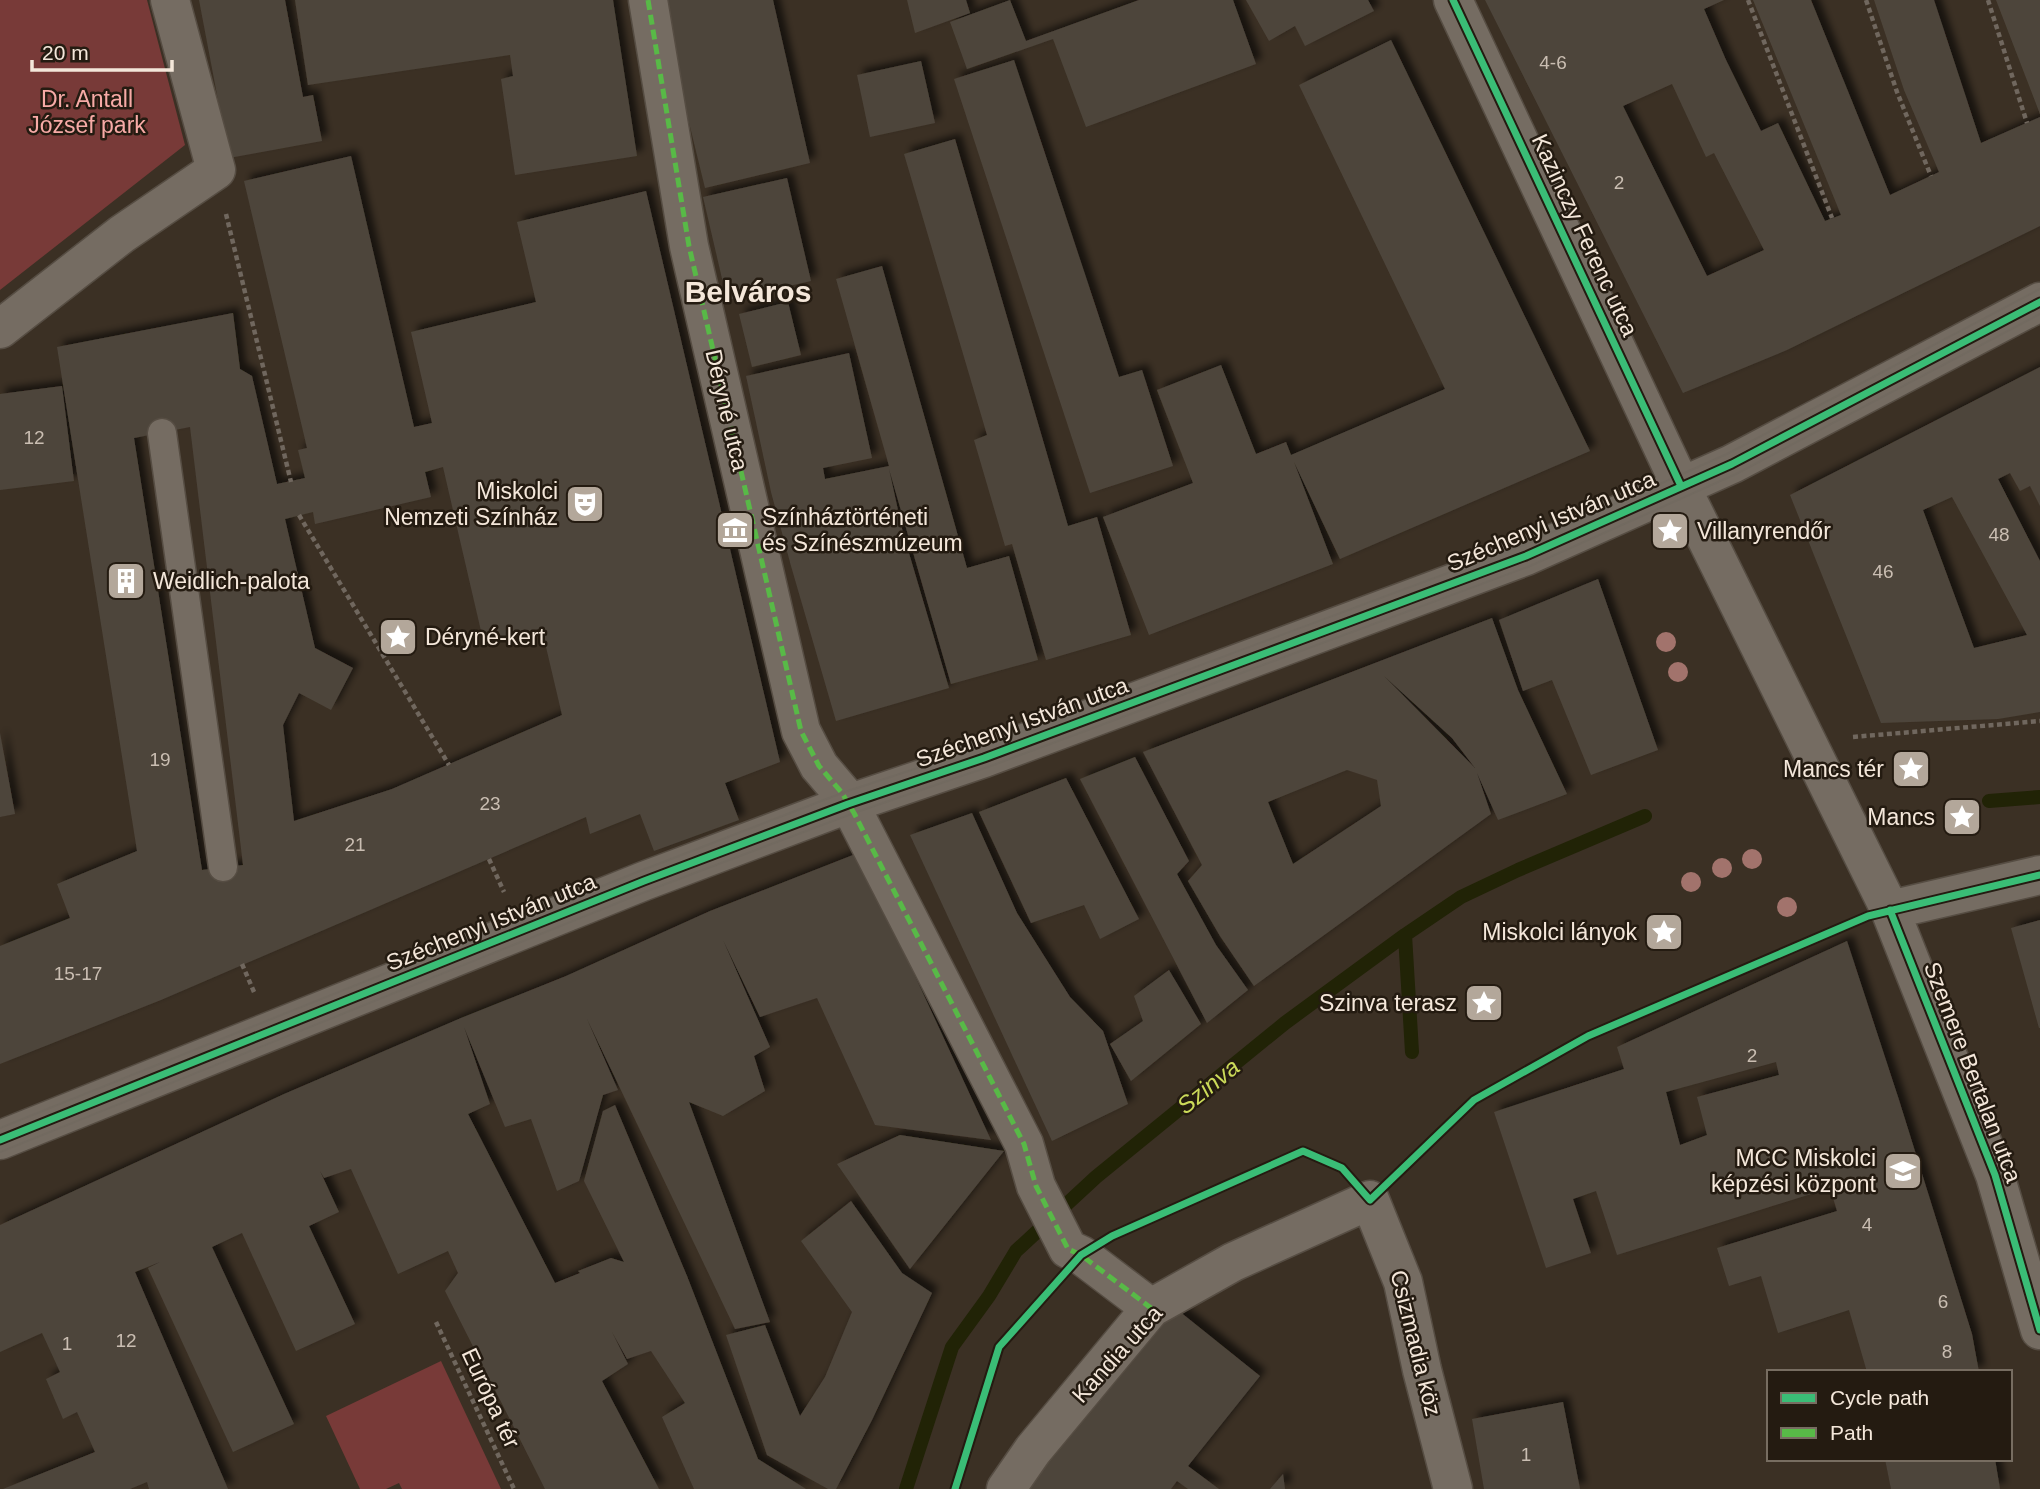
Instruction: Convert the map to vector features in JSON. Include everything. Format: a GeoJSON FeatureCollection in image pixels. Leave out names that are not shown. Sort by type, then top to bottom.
{"type":"FeatureCollection","features":[{"type":"Feature","properties":{"kind":"street"},"geometry":{"type":"LineString","coordinates":[[0,329],[122,234],[216,170],[170,0]]}},
{"type":"Feature","properties":{"kind":"street","name":"Déryné utca"},"geometry":{"type":"LineString","coordinates":[[648,0],[689,246],[800,731],[819,766],[848,804],[1024,1144],[1036,1186],[1068,1249],[1081,1255],[1151,1308]]}},
{"type":"Feature","properties":{"kind":"street","name":"Kazinczy Ferenc utca"},"geometry":{"type":"LineString","coordinates":[[1453,0],[1681,486]]}},
{"type":"Feature","properties":{"kind":"street","name":"Széchenyi István utca"},"geometry":{"type":"LineString","coordinates":[[0,1140],[644,881],[1526,556],[1732,464],[2040,302]]}},
{"type":"Feature","properties":{"kind":"street","name":"Szemere Bertalan utca"},"geometry":{"type":"LineString","coordinates":[[1681,486],[1890,910],[1994,1175],[2040,1330]]}},
{"type":"Feature","properties":{"kind":"street"},"geometry":{"type":"LineString","coordinates":[[1890,910],[2040,875]]}},
{"type":"Feature","properties":{"kind":"street","name":"Kandia utca"},"geometry":{"type":"LineString","coordinates":[[1006,1489],[1033,1450],[1151,1308],[1233,1262],[1370,1200]]}},
{"type":"Feature","properties":{"kind":"street","name":"Csizmadia köz"},"geometry":{"type":"LineString","coordinates":[[1370,1200],[1403,1282],[1422,1370],[1453,1489]]}},
{"type":"Feature","properties":{"kind":"lane"},"geometry":{"type":"LineString","coordinates":[[162,433],[223,867]]}},
{"type":"Feature","properties":{"kind":"path"},"geometry":{"type":"LineString","coordinates":[[1748,0],[1832,218]]}},
{"type":"Feature","properties":{"kind":"path"},"geometry":{"type":"LineString","coordinates":[[1866,0],[1897,92],[1931,176]]}},
{"type":"Feature","properties":{"kind":"path"},"geometry":{"type":"LineString","coordinates":[[1988,0],[2027,123]]}},
{"type":"Feature","properties":{"kind":"path"},"geometry":{"type":"LineString","coordinates":[[216,170],[291,482]]}},
{"type":"Feature","properties":{"kind":"path"},"geometry":{"type":"LineString","coordinates":[[299,515],[449,765]]}},
{"type":"Feature","properties":{"kind":"path"},"geometry":{"type":"LineString","coordinates":[[1813,755],[1845,738],[2040,721]]}},
{"type":"Feature","properties":{"kind":"green space","name":"Dr. Antall József park"},"geometry":{"type":"Polygon","coordinates":[[[0,0],[147,0],[185,145],[0,290],[0,0]]]}},
{"type":"Feature","properties":{"kind":"green space"},"geometry":{"type":"Polygon","coordinates":[[[441,1361],[501,1489],[402,1489],[399,1483],[386,1489],[360,1489],[326,1416],[441,1361]]]}},
{"type":"Feature","properties":{"kind":"building"},"geometry":{"type":"Polygon","coordinates":[[[199,0],[285,0],[303,97],[313,95],[322,141],[229,158],[199,0]]]}},
{"type":"Feature","properties":{"kind":"building"},"geometry":{"type":"Polygon","coordinates":[[[295,0],[613,0],[637,156],[515,175],[501,79],[513,76],[510,55],[308,85],[295,0]]]}},
{"type":"Feature","properties":{"kind":"building"},"geometry":{"type":"Polygon","coordinates":[[[664,0],[773,0],[810,163],[705,188],[683,98],[664,0]]]}},
{"type":"Feature","properties":{"kind":"building"},"geometry":{"type":"Polygon","coordinates":[[[907,0],[966,0],[970,13],[915,33],[907,0]]]}},
{"type":"Feature","properties":{"kind":"building"},"geometry":{"type":"Polygon","coordinates":[[[1010,0],[1026,41],[1139,0],[1233,0],[1256,64],[1086,127],[1053,39],[967,69],[950,22],[1010,0]]]}},
{"type":"Feature","properties":{"kind":"building"},"geometry":{"type":"Polygon","coordinates":[[[1246,0],[1368,0],[1374,11],[1305,46],[1295,26],[1269,41],[1246,0]]]}},
{"type":"Feature","properties":{"kind":"building"},"geometry":{"type":"Polygon","coordinates":[[[1485,0],[1724,0],[1704,9],[1726,60],[1761,131],[1778,123],[1825,221],[1841,215],[1753,0],[1811,0],[1890,195],[1939,172],[1904,90],[1874,0],[1934,0],[1981,143],[2040,117],[2040,226],[1787,350],[1683,393],[1485,0]],[[1672,84],[1623,106],[1707,276],[1764,250],[1714,153],[1706,157],[1672,84]]]}},
{"type":"Feature","properties":{"kind":"building"},"geometry":{"type":"Polygon","coordinates":[[[1996,0],[2040,0],[2040,114],[1996,0]]]}},
{"type":"Feature","properties":{"kind":"building"},"geometry":{"type":"Polygon","coordinates":[[[1391,40],[1590,451],[1340,559],[1294,462],[1333,564],[1149,635],[1103,517],[1193,483],[1157,390],[1221,365],[1256,454],[1286,442],[1291,455],[1445,389],[1299,85],[1391,40]]]}},
{"type":"Feature","properties":{"kind":"building"},"geometry":{"type":"Polygon","coordinates":[[[1014,60],[1119,377],[1142,370],[1173,466],[1090,493],[954,79],[1014,60]]]}},
{"type":"Feature","properties":{"kind":"building"},"geometry":{"type":"Polygon","coordinates":[[[921,61],[935,123],[870,137],[857,75],[921,61]]]}},
{"type":"Feature","properties":{"kind":"building"},"geometry":{"type":"Polygon","coordinates":[[[955,139],[1068,526],[1097,517],[1131,635],[1046,660],[1012,544],[1005,546],[974,440],[987,435],[904,154],[955,139]]]}},
{"type":"Feature","properties":{"kind":"building"},"geometry":{"type":"Polygon","coordinates":[[[351,156],[414,427],[432,423],[411,332],[536,302],[517,222],[646,191],[780,762],[725,783],[739,820],[654,851],[640,814],[590,834],[586,817],[161,1000],[0,1064],[0,946],[70,918],[57,884],[137,851],[57,347],[233,313],[240,369],[252,376],[277,484],[305,478],[298,450],[307,448],[244,181],[351,156]],[[190,427],[134,438],[202,870],[243,865],[190,427]],[[443,467],[425,472],[431,497],[315,524],[313,512],[285,519],[315,648],[353,668],[331,710],[299,693],[283,725],[294,821],[392,789],[562,715],[542,630],[484,644],[443,467]]]}},
{"type":"Feature","properties":{"kind":"building"},"geometry":{"type":"Polygon","coordinates":[[[787,178],[811,281],[727,300],[703,197],[787,178]]]}},
{"type":"Feature","properties":{"kind":"building"},"geometry":{"type":"Polygon","coordinates":[[[882,266],[967,568],[1009,556],[1038,660],[951,684],[889,469],[903,533],[949,688],[836,721],[771,492],[746,376],[849,353],[872,458],[823,468],[825,479],[889,466],[836,279],[882,266]]]}},
{"type":"Feature","properties":{"kind":"building"},"geometry":{"type":"Polygon","coordinates":[[[788,302],[801,355],[752,367],[739,314],[788,302]]]}},
{"type":"Feature","properties":{"kind":"building"},"geometry":{"type":"Polygon","coordinates":[[[2040,367],[2040,506],[2030,486],[2020,491],[2010,473],[1998,479],[2040,561],[2040,712],[1998,719],[1881,723],[1790,495],[2040,367]],[[1952,497],[1923,510],[1974,648],[2027,635],[1952,497]]]}},
{"type":"Feature","properties":{"kind":"building"},"geometry":{"type":"Polygon","coordinates":[[[62,386],[74,481],[0,490],[0,394],[62,386]]]}},
{"type":"Feature","properties":{"kind":"building"},"geometry":{"type":"Polygon","coordinates":[[[1598,579],[1658,750],[1591,775],[1552,680],[1523,691],[1499,620],[1598,579]]]}},
{"type":"Feature","properties":{"kind":"building"},"geometry":{"type":"Polygon","coordinates":[[[1492,618],[1518,690],[1567,794],[1498,820],[1477,773],[1491,814],[1254,986],[1220,936],[1188,881],[1202,865],[1143,752],[1492,618]],[[1384,676],[1475,768],[1452,738],[1384,676]],[[1347,770],[1268,802],[1293,864],[1381,806],[1377,780],[1347,770]]]}},
{"type":"Feature","properties":{"kind":"building"},"geometry":{"type":"Polygon","coordinates":[[[0,733],[15,814],[0,817],[0,733]]]}},
{"type":"Feature","properties":{"kind":"building"},"geometry":{"type":"Polygon","coordinates":[[[1135,757],[1189,861],[1177,874],[1216,945],[1248,990],[1207,1023],[1080,779],[1135,757]]]}},
{"type":"Feature","properties":{"kind":"building"},"geometry":{"type":"Polygon","coordinates":[[[1066,778],[1139,919],[1100,939],[1084,905],[1031,923],[979,812],[1066,778]]]}},
{"type":"Feature","properties":{"kind":"building"},"geometry":{"type":"Polygon","coordinates":[[[972,813],[1017,913],[1070,997],[1103,1031],[1128,1104],[1052,1141],[910,835],[972,813]]]}},
{"type":"Feature","properties":{"kind":"building"},"geometry":{"type":"Polygon","coordinates":[[[858,853],[991,1140],[875,1125],[817,998],[760,1017],[723,940],[770,1047],[754,1056],[765,1091],[723,1116],[689,1102],[770,1322],[735,1329],[587,1019],[618,1090],[603,1095],[579,1181],[557,1191],[531,1119],[505,1127],[464,1027],[490,1104],[468,1114],[555,1283],[611,1258],[624,1262],[584,1181],[603,1111],[615,1105],[687,1276],[758,1459],[806,1489],[694,1489],[662,1417],[685,1403],[651,1351],[627,1359],[612,1332],[628,1364],[602,1381],[659,1489],[545,1489],[445,1291],[458,1273],[448,1251],[398,1274],[351,1169],[324,1178],[320,1171],[339,1212],[309,1226],[355,1324],[296,1351],[242,1233],[212,1247],[294,1424],[233,1452],[148,1268],[160,1262],[135,1272],[228,1489],[149,1489],[147,1482],[130,1489],[3,1489],[95,1452],[77,1412],[63,1419],[46,1379],[60,1372],[42,1333],[0,1352],[0,1225],[284,1094],[566,976],[710,911],[858,853]]]}},
{"type":"Feature","properties":{"kind":"building"},"geometry":{"type":"Polygon","coordinates":[[[2040,920],[2040,1028],[2039,1028],[2011,928],[2040,920]]]}},
{"type":"Feature","properties":{"kind":"building"},"geometry":{"type":"Polygon","coordinates":[[[1847,941],[1972,1334],[1979,1370],[1866,1370],[1849,1310],[1778,1333],[1761,1276],[1729,1286],[1717,1248],[1837,1211],[1830,1188],[1617,1255],[1596,1191],[1573,1199],[1591,1253],[1546,1268],[1494,1112],[1624,1069],[1617,1047],[1847,941]],[[1776,1062],[1666,1092],[1680,1145],[1707,1135],[1697,1097],[1779,1075],[1776,1062]]]}},
{"type":"Feature","properties":{"kind":"building"},"geometry":{"type":"Polygon","coordinates":[[[1169,970],[1201,1024],[1131,1081],[1110,1044],[1143,1021],[1134,996],[1169,970]]]}},
{"type":"Feature","properties":{"kind":"building"},"geometry":{"type":"Polygon","coordinates":[[[900,1135],[1004,1151],[910,1269],[837,1164],[900,1135]]]}},
{"type":"Feature","properties":{"kind":"building"},"geometry":{"type":"Polygon","coordinates":[[[851,1201],[902,1273],[932,1293],[836,1489],[828,1489],[767,1455],[726,1335],[765,1325],[800,1416],[825,1377],[852,1312],[801,1241],[851,1201]]]}},
{"type":"Feature","properties":{"kind":"building"},"geometry":{"type":"Polygon","coordinates":[[[1174,1307],[1260,1376],[1188,1466],[1219,1489],[1188,1489],[1177,1481],[1171,1489],[1019,1489],[1174,1307]]]}},
{"type":"Feature","properties":{"kind":"building"},"geometry":{"type":"Polygon","coordinates":[[[1563,1402],[1580,1489],[1484,1489],[1472,1419],[1563,1402]]]}},
{"type":"Feature","properties":{"kind":"building"},"geometry":{"type":"Polygon","coordinates":[[[1885,1461],[1995,1461],[2000,1489],[1891,1489],[1885,1461]]]}},
{"type":"Feature","properties":{"kind":"building"},"geometry":{"type":"Polygon","coordinates":[[[1283,1474],[1285,1489],[1270,1489],[1283,1474]]]}},
{"type":"Feature","properties":{"kind":"waterway","name":"Szinva"},"geometry":{"type":"LineString","coordinates":[[1989,801],[2040,797]]}},
{"type":"Feature","properties":{"kind":"waterway","name":"Szinva"},"geometry":{"type":"LineString","coordinates":[[906,1489],[952,1347],[989,1296],[1016,1251],[1096,1177],[1285,1023],[1461,897],[1645,816]]}},
{"type":"Feature","properties":{"kind":"waterway"},"geometry":{"type":"LineString","coordinates":[[1405,935],[1412,1052]]}},
{"type":"Feature","properties":{"kind":"tram line"},"geometry":{"type":"LineString","coordinates":[[0,1128],[640,871],[842,793],[981,747],[1523,545],[1727,454],[2040,289]]}},
{"type":"Feature","properties":{"kind":"tram line"},"geometry":{"type":"LineString","coordinates":[[0,1152],[647,891],[1530,566],[1736,474],[2040,314]]}},
{"type":"Feature","properties":{"kind":"marked path"},"geometry":{"type":"LineString","coordinates":[[648,0],[689,246],[801,731],[819,766],[842,793],[854,813],[1024,1144],[1036,1186],[1068,1249],[1081,1255],[1151,1308]]}},
{"type":"Feature","properties":{"kind":"cycle path"},"geometry":{"type":"LineString","coordinates":[[1453,0],[1681,486]]}},
{"type":"Feature","properties":{"kind":"cycle path"},"geometry":{"type":"LineString","coordinates":[[0,1140],[644,881],[848,804],[984,758],[1526,556],[1732,464],[2040,302]]}},
{"type":"Feature","properties":{"kind":"cycle path"},"geometry":{"type":"LineString","coordinates":[[955,1489],[999,1347],[1081,1255],[1112,1236],[1303,1151],[1342,1168],[1370,1200],[1474,1100],[1588,1036],[1868,916],[2040,875]]}},
{"type":"Feature","properties":{"kind":"cycle path"},"geometry":{"type":"LineString","coordinates":[[1890,910],[1995,1175],[2040,1330]]}},
{"type":"Feature","properties":{"kind":"place","name":"Miskolci Nemzeti Színház"},"geometry":{"type":"Point","coordinates":[585,504]}},
{"type":"Feature","properties":{"kind":"place","name":"Színháztörténeti és Színészmúzeum"},"geometry":{"type":"Point","coordinates":[735,530]}},
{"type":"Feature","properties":{"kind":"place","name":"Villanyrendőr"},"geometry":{"type":"Point","coordinates":[1670,531]}},
{"type":"Feature","properties":{"kind":"place","name":"Weidlich-palota"},"geometry":{"type":"Point","coordinates":[126,581]}},
{"type":"Feature","properties":{"kind":"place","name":"Déryné-kert"},"geometry":{"type":"Point","coordinates":[398,637]}},
{"type":"Feature","properties":{"kind":"place","name":"Mancs tér"},"geometry":{"type":"Point","coordinates":[1911,769]}},
{"type":"Feature","properties":{"kind":"place","name":"Mancs"},"geometry":{"type":"Point","coordinates":[1962,817]}},
{"type":"Feature","properties":{"kind":"place","name":"Miskolci lányok"},"geometry":{"type":"Point","coordinates":[1664,932]}},
{"type":"Feature","properties":{"kind":"place","name":"Szinva terasz"},"geometry":{"type":"Point","coordinates":[1484,1003]}},
{"type":"Feature","properties":{"kind":"place","name":"MCC Miskolci képzési központ"},"geometry":{"type":"Point","coordinates":[1903,1171]}},
{"type":"Feature","properties":{"kind":"district","name":"Belváros"},"geometry":{"type":"Point","coordinates":[748,291]}}]}
